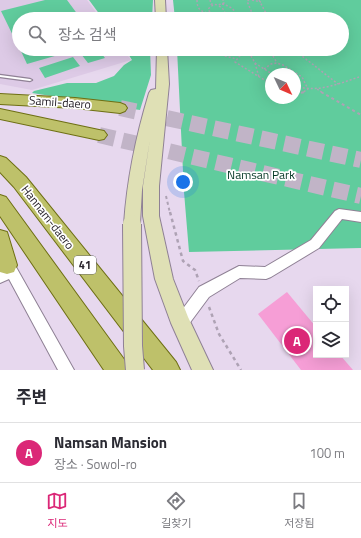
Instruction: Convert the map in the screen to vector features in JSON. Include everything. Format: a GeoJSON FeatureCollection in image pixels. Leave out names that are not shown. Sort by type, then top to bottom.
{"type":"FeatureCollection","features":[{"type":"Feature","properties":{"kind":"main road"},"geometry":{"type":"LineString","coordinates":[[160,0],[161,12]]}},
{"type":"Feature","properties":{"kind":"main road"},"geometry":{"type":"LineString","coordinates":[[135,370],[133,346],[132,224],[134,190],[144,132],[156,90],[161,56]]}},
{"type":"Feature","properties":{"kind":"main road"},"geometry":{"type":"LineString","coordinates":[[162,56],[163,84],[151,186],[151,216],[164,279],[181,323],[204,370]]}},
{"type":"Feature","properties":{"kind":"main road","name":"Samil-daero"},"geometry":{"type":"LineString","coordinates":[[6,97],[120,108]]}},
{"type":"Feature","properties":{"kind":"main road","name":"Samil-daero"},"geometry":{"type":"LineString","coordinates":[[6,115],[99,135]]}},
{"type":"Feature","properties":{"kind":"main road","name":"Hannam-daero"},"geometry":{"type":"LineString","coordinates":[[2,161],[168,370]]}},
{"type":"Feature","properties":{"kind":"main road"},"geometry":{"type":"LineString","coordinates":[[0,202],[118,370]]}},
{"type":"Feature","properties":{"kind":"main road"},"geometry":{"type":"LineString","coordinates":[[0,238],[4,267]]}},
{"type":"Feature","properties":{"kind":"street"},"geometry":{"type":"LineString","coordinates":[[181,323],[204,292],[238,272],[266,273],[315,244],[339,214],[361,217]]}},
{"type":"Feature","properties":{"kind":"street"},"geometry":{"type":"LineString","coordinates":[[4,267],[66,370]]}},
{"type":"Feature","properties":{"kind":"lane"},"geometry":{"type":"LineString","coordinates":[[0,76],[30,80]]}},
{"type":"Feature","properties":{"kind":"path"},"geometry":{"type":"LineString","coordinates":[[197,0],[197,8],[203,12]]}},
{"type":"Feature","properties":{"kind":"path"},"geometry":{"type":"LineString","coordinates":[[210,0],[210,3],[214,5]]}},
{"type":"Feature","properties":{"kind":"path"},"geometry":{"type":"LineString","coordinates":[[222,4],[224,2],[223,0]]}},
{"type":"Feature","properties":{"kind":"path"},"geometry":{"type":"LineString","coordinates":[[252,12],[247,1],[251,0],[260,1],[266,12]]}},
{"type":"Feature","properties":{"kind":"path"},"geometry":{"type":"LineString","coordinates":[[209,12],[208,8],[214,5],[222,4],[231,7],[235,12]]}},
{"type":"Feature","properties":{"kind":"path"},"geometry":{"type":"LineString","coordinates":[[218,5],[224,12]]}},
{"type":"Feature","properties":{"kind":"path"},"geometry":{"type":"LineString","coordinates":[[226,56],[237,60]]}},
{"type":"Feature","properties":{"kind":"path"},"geometry":{"type":"LineString","coordinates":[[240,56],[235,62],[265,80]]}},
{"type":"Feature","properties":{"kind":"path"},"geometry":{"type":"LineString","coordinates":[[250,56],[255,63],[259,77]]}},
{"type":"Feature","properties":{"kind":"path"},"geometry":{"type":"LineString","coordinates":[[273,56],[277,63],[302,76],[308,89]]}},
{"type":"Feature","properties":{"kind":"path"},"geometry":{"type":"LineString","coordinates":[[302,56],[338,84]]}},
{"type":"Feature","properties":{"kind":"path"},"geometry":{"type":"LineString","coordinates":[[255,63],[264,69],[271,64],[277,63]]}},
{"type":"Feature","properties":{"kind":"path"},"geometry":{"type":"LineString","coordinates":[[301,88],[317,89],[359,77]]}},
{"type":"Feature","properties":{"kind":"path"},"geometry":{"type":"LineString","coordinates":[[301,93],[305,92],[308,89]]}},
{"type":"Feature","properties":{"kind":"path"},"geometry":{"type":"LineString","coordinates":[[317,89],[361,116]]}},
{"type":"Feature","properties":{"kind":"path"},"geometry":{"type":"LineString","coordinates":[[164,189],[183,261],[195,270],[218,334],[241,370]]}},
{"type":"Feature","properties":{"kind":"shaded area"},"geometry":{"type":"Polygon","coordinates":[[[0,0],[87,0],[96,12],[12,12],[12,56],[128,56],[131,60],[32,90],[0,84],[0,0]]]}},
{"type":"Feature","properties":{"kind":"green space"},"geometry":{"type":"Polygon","coordinates":[[[45,0],[67,0],[76,12],[12,12],[12,34],[1,11],[45,0]]]}},
{"type":"Feature","properties":{"kind":"green space"},"geometry":{"type":"Polygon","coordinates":[[[89,0],[153,0],[152,12],[98,12],[89,0]]]}},
{"type":"Feature","properties":{"kind":"green space","name":"Namsan Park"},"geometry":{"type":"Polygon","coordinates":[[[173,0],[361,0],[361,248],[189,252],[184,192],[177,56],[349,56],[349,12],[174,12],[173,0]]]}},
{"type":"Feature","properties":{"kind":"green space"},"geometry":{"type":"Polygon","coordinates":[[[23,56],[55,56],[27,64],[23,56]]]}},
{"type":"Feature","properties":{"kind":"green space"},"geometry":{"type":"Polygon","coordinates":[[[83,56],[103,56],[105,58],[88,63],[83,56]]]}},
{"type":"Feature","properties":{"kind":"green space"},"geometry":{"type":"Polygon","coordinates":[[[129,56],[150,56],[151,75],[140,110],[32,93],[34,91],[67,83],[96,83],[114,76],[124,65],[132,60],[129,56]]]}},
{"type":"Feature","properties":{"kind":"green space"},"geometry":{"type":"Polygon","coordinates":[[[73,57],[80,66],[45,78],[39,68],[73,57]]]}},
{"type":"Feature","properties":{"kind":"building"},"geometry":{"type":"Polygon","coordinates":[[[287,292],[313,323],[313,358],[343,358],[353,370],[301,370],[258,314],[287,292]]]}},
{"type":"Feature","properties":{"kind":"tunnel"},"geometry":{"type":"LineString","coordinates":[[120,108],[361,160]]}},
{"type":"Feature","properties":{"kind":"tunnel"},"geometry":{"type":"LineString","coordinates":[[99,135],[361,196]]}},
{"type":"Feature","properties":{"kind":"place","name":"Namsan Mansion"},"geometry":{"type":"Point","coordinates":[297,341]}}]}
